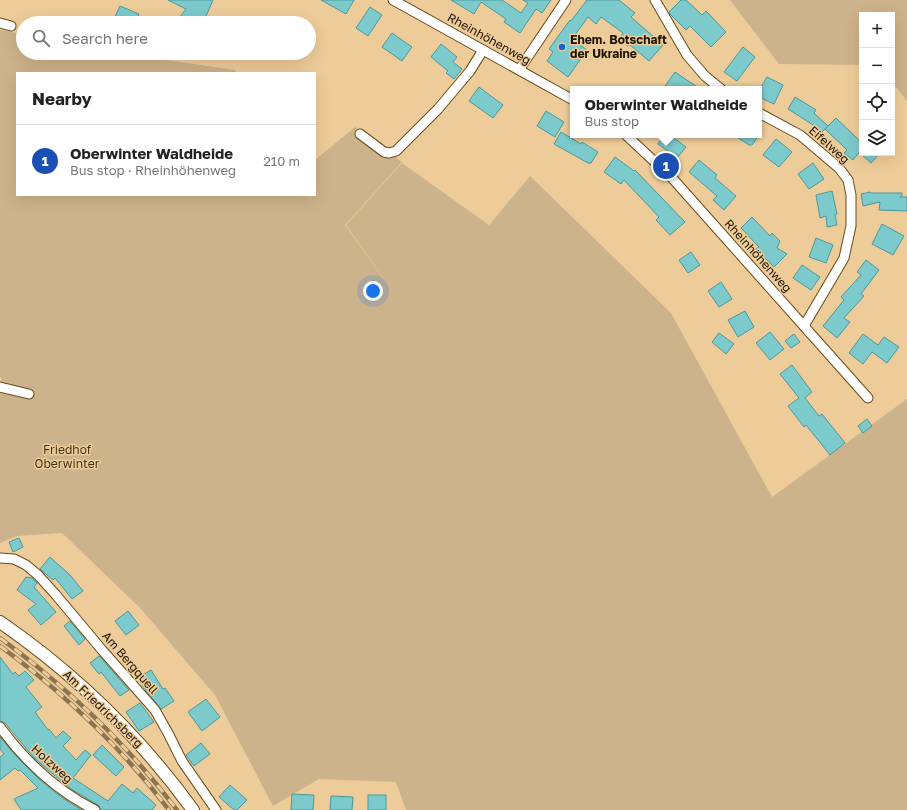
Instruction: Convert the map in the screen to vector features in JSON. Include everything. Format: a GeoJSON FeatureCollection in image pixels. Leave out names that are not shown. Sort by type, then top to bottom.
{"type":"FeatureCollection","features":[{"type":"Feature","properties":{"kind":"street","name":"Rheinhöhenweg"},"geometry":{"type":"LineString","coordinates":[[393,0],[405,3],[483,50],[570,98]]}},
{"type":"Feature","properties":{"kind":"street"},"geometry":{"type":"LineString","coordinates":[[519,70],[566,0]]}},
{"type":"Feature","properties":{"kind":"street"},"geometry":{"type":"LineString","coordinates":[[655,0],[687,55],[705,76],[717,86]]}},
{"type":"Feature","properties":{"kind":"street"},"geometry":{"type":"LineString","coordinates":[[0,23],[11,26]]}},
{"type":"Feature","properties":{"kind":"street"},"geometry":{"type":"LineString","coordinates":[[360,134],[384,152],[389,153],[396,150],[422,126],[442,104],[470,70],[483,50]]}},
{"type":"Feature","properties":{"kind":"street","name":"Eifelweg"},"geometry":{"type":"LineString","coordinates":[[762,115],[800,134],[839,168],[848,180],[851,195],[851,226],[844,258],[804,326]]}},
{"type":"Feature","properties":{"kind":"street","name":"Rheinhöhenweg"},"geometry":{"type":"LineString","coordinates":[[630,138],[673,179],[868,398]]}},
{"type":"Feature","properties":{"kind":"street"},"geometry":{"type":"LineString","coordinates":[[0,387],[29,394]]}},
{"type":"Feature","properties":{"kind":"street","name":"Am Bergquell"},"geometry":{"type":"LineString","coordinates":[[0,558],[14,559],[26,565],[56,595],[155,710],[182,762],[216,810]]}},
{"type":"Feature","properties":{"kind":"street","name":"Am Friedrichsberg"},"geometry":{"type":"LineString","coordinates":[[0,622],[52,661],[110,714],[144,749],[193,810]]}},
{"type":"Feature","properties":{"kind":"street","name":"Holzweg"},"geometry":{"type":"LineString","coordinates":[[1,730],[26,758],[56,786],[81,803],[95,810]]}},
{"type":"Feature","properties":{"kind":"green space"},"geometry":{"type":"Polygon","coordinates":[[[730,0],[907,0],[907,101],[895,86],[895,12],[859,12],[859,65],[779,64],[730,0]]]}},
{"type":"Feature","properties":{"kind":"green space","name":"Friedhof Oberwinter"},"geometry":{"type":"Polygon","coordinates":[[[0,30],[16,33],[16,60],[167,60],[235,70],[236,72],[16,72],[16,196],[316,196],[316,159],[355,127],[402,162],[345,225],[406,310],[346,225],[402,163],[489,225],[412,318],[530,176],[671,313],[772,497],[907,399],[907,810],[406,810],[396,782],[319,779],[273,806],[215,695],[140,608],[62,533],[17,536],[0,543],[0,383],[2,379],[0,377],[0,30]]]}},
{"type":"Feature","properties":{"kind":"building"},"geometry":{"type":"Polygon","coordinates":[[[168,0],[213,0],[206,16],[181,16],[186,9],[168,0]]]}},
{"type":"Feature","properties":{"kind":"building"},"geometry":{"type":"Polygon","coordinates":[[[321,0],[354,0],[346,14],[321,0]]]}},
{"type":"Feature","properties":{"kind":"building"},"geometry":{"type":"Polygon","coordinates":[[[451,0],[502,0],[521,13],[528,3],[523,0],[551,0],[542,13],[536,9],[520,33],[504,22],[506,19],[481,2],[474,14],[451,0]]]}},
{"type":"Feature","properties":{"kind":"building"},"geometry":{"type":"Polygon","coordinates":[[[587,0],[619,0],[635,13],[631,17],[663,45],[649,61],[629,44],[628,46],[619,40],[623,33],[601,17],[596,24],[588,17],[572,39],[587,50],[568,77],[547,61],[553,52],[549,49],[587,0]]]}},
{"type":"Feature","properties":{"kind":"building"},"geometry":{"type":"Polygon","coordinates":[[[681,0],[686,0],[702,15],[706,11],[726,32],[711,47],[690,26],[686,30],[670,14],[669,12],[681,0]]]}},
{"type":"Feature","properties":{"kind":"building"},"geometry":{"type":"Polygon","coordinates":[[[120,6],[139,14],[138,16],[115,16],[120,6]]]}},
{"type":"Feature","properties":{"kind":"building"},"geometry":{"type":"Polygon","coordinates":[[[370,7],[382,15],[368,36],[356,28],[370,7]]]}},
{"type":"Feature","properties":{"kind":"building"},"geometry":{"type":"Polygon","coordinates":[[[392,33],[412,47],[402,61],[382,47],[392,33]]]}},
{"type":"Feature","properties":{"kind":"building"},"geometry":{"type":"Polygon","coordinates":[[[441,44],[457,57],[453,62],[462,69],[454,79],[446,73],[448,71],[431,57],[441,44]]]}},
{"type":"Feature","properties":{"kind":"building"},"geometry":{"type":"Polygon","coordinates":[[[743,47],[755,57],[737,81],[724,72],[743,47]]]}},
{"type":"Feature","properties":{"kind":"building"},"geometry":{"type":"Polygon","coordinates":[[[675,72],[696,86],[665,86],[675,72]]]}},
{"type":"Feature","properties":{"kind":"building"},"geometry":{"type":"Polygon","coordinates":[[[767,77],[783,85],[774,104],[762,98],[762,86],[767,77]]]}},
{"type":"Feature","properties":{"kind":"building"},"geometry":{"type":"Polygon","coordinates":[[[479,87],[503,105],[493,118],[469,101],[479,87]]]}},
{"type":"Feature","properties":{"kind":"building"},"geometry":{"type":"Polygon","coordinates":[[[795,97],[816,110],[814,113],[828,126],[821,133],[813,125],[788,109],[795,97]]]}},
{"type":"Feature","properties":{"kind":"building"},"geometry":{"type":"Polygon","coordinates":[[[546,111],[564,122],[555,137],[537,126],[546,111]]]}},
{"type":"Feature","properties":{"kind":"building"},"geometry":{"type":"Polygon","coordinates":[[[836,118],[859,140],[859,153],[853,160],[844,153],[847,150],[825,129],[836,118]]]}},
{"type":"Feature","properties":{"kind":"building"},"geometry":{"type":"Polygon","coordinates":[[[561,132],[598,152],[591,163],[588,163],[554,144],[561,132]]]}},
{"type":"Feature","properties":{"kind":"building"},"geometry":{"type":"Polygon","coordinates":[[[662,138],[674,138],[686,147],[677,158],[658,144],[662,138]]]}},
{"type":"Feature","properties":{"kind":"building"},"geometry":{"type":"Polygon","coordinates":[[[738,138],[757,138],[752,145],[749,145],[738,138]]]}},
{"type":"Feature","properties":{"kind":"building"},"geometry":{"type":"Polygon","coordinates":[[[776,139],[792,152],[779,167],[763,155],[776,139]]]}},
{"type":"Feature","properties":{"kind":"building"},"geometry":{"type":"Polygon","coordinates":[[[863,156],[877,156],[871,163],[863,156]]]}},
{"type":"Feature","properties":{"kind":"building"},"geometry":{"type":"Polygon","coordinates":[[[615,157],[634,171],[635,170],[685,222],[670,235],[656,220],[659,217],[624,180],[621,184],[604,172],[615,157]]]}},
{"type":"Feature","properties":{"kind":"building"},"geometry":{"type":"Polygon","coordinates":[[[699,160],[717,175],[715,178],[736,196],[724,210],[713,200],[717,196],[689,172],[699,160]]]}},
{"type":"Feature","properties":{"kind":"building"},"geometry":{"type":"Polygon","coordinates":[[[813,163],[824,179],[809,189],[798,174],[813,163]]]}},
{"type":"Feature","properties":{"kind":"building"},"geometry":{"type":"Polygon","coordinates":[[[832,191],[837,214],[835,215],[837,225],[827,227],[826,216],[820,218],[816,195],[832,191]]]}},
{"type":"Feature","properties":{"kind":"building"},"geometry":{"type":"Polygon","coordinates":[[[870,192],[902,193],[902,196],[900,197],[907,197],[907,211],[879,210],[880,202],[863,206],[861,194],[870,192]]]}},
{"type":"Feature","properties":{"kind":"building"},"geometry":{"type":"Polygon","coordinates":[[[752,217],[770,236],[772,233],[780,241],[777,248],[787,254],[774,267],[756,249],[759,247],[741,228],[752,217]]]}},
{"type":"Feature","properties":{"kind":"building"},"geometry":{"type":"Polygon","coordinates":[[[882,224],[904,236],[893,255],[872,244],[882,224]]]}},
{"type":"Feature","properties":{"kind":"building"},"geometry":{"type":"Polygon","coordinates":[[[816,238],[833,245],[826,263],[809,257],[816,238]]]}},
{"type":"Feature","properties":{"kind":"building"},"geometry":{"type":"Polygon","coordinates":[[[691,252],[700,265],[688,273],[679,260],[691,252]]]}},
{"type":"Feature","properties":{"kind":"building"},"geometry":{"type":"Polygon","coordinates":[[[866,260],[879,270],[861,294],[864,296],[844,318],[850,322],[837,338],[823,326],[844,300],[841,297],[861,275],[857,272],[866,260]]]}},
{"type":"Feature","properties":{"kind":"building"},"geometry":{"type":"Polygon","coordinates":[[[802,265],[820,277],[811,290],[793,278],[802,265]]]}},
{"type":"Feature","properties":{"kind":"building"},"geometry":{"type":"Polygon","coordinates":[[[721,282],[732,299],[719,307],[708,291],[721,282]]]}},
{"type":"Feature","properties":{"kind":"building"},"geometry":{"type":"Polygon","coordinates":[[[745,311],[754,327],[738,337],[728,320],[745,311]]]}},
{"type":"Feature","properties":{"kind":"building"},"geometry":{"type":"Polygon","coordinates":[[[770,332],[784,349],[770,360],[756,343],[770,332]]]}},
{"type":"Feature","properties":{"kind":"building"},"geometry":{"type":"Polygon","coordinates":[[[719,333],[734,344],[726,354],[712,342],[719,333]]]}},
{"type":"Feature","properties":{"kind":"building"},"geometry":{"type":"Polygon","coordinates":[[[794,334],[800,342],[791,348],[785,341],[794,334]]]}},
{"type":"Feature","properties":{"kind":"building"},"geometry":{"type":"Polygon","coordinates":[[[863,334],[878,345],[884,337],[899,347],[887,363],[872,352],[863,364],[849,353],[863,334]]]}},
{"type":"Feature","properties":{"kind":"building"},"geometry":{"type":"Polygon","coordinates":[[[792,365],[812,392],[805,398],[819,416],[822,414],[845,443],[830,455],[806,425],[804,427],[788,406],[799,398],[780,374],[792,365]]]}},
{"type":"Feature","properties":{"kind":"building"},"geometry":{"type":"Polygon","coordinates":[[[867,419],[872,426],[863,433],[858,426],[867,419]]]}},
{"type":"Feature","properties":{"kind":"building"},"geometry":{"type":"Polygon","coordinates":[[[19,538],[23,547],[13,552],[9,542],[19,538]]]}},
{"type":"Feature","properties":{"kind":"building"},"geometry":{"type":"Polygon","coordinates":[[[50,557],[70,575],[83,591],[72,599],[55,578],[53,580],[40,569],[50,557]]]}},
{"type":"Feature","properties":{"kind":"building"},"geometry":{"type":"Polygon","coordinates":[[[26,577],[32,578],[37,583],[34,587],[56,612],[41,625],[28,610],[36,604],[17,590],[26,577]]]}},
{"type":"Feature","properties":{"kind":"building"},"geometry":{"type":"Polygon","coordinates":[[[128,611],[139,625],[126,635],[115,621],[128,611]]]}},
{"type":"Feature","properties":{"kind":"building"},"geometry":{"type":"Polygon","coordinates":[[[70,621],[85,639],[79,645],[64,626],[70,621]]]}},
{"type":"Feature","properties":{"kind":"building"},"geometry":{"type":"Polygon","coordinates":[[[99,656],[129,690],[120,696],[101,672],[99,674],[90,663],[99,656]]]}},
{"type":"Feature","properties":{"kind":"building"},"geometry":{"type":"Polygon","coordinates":[[[0,657],[13,674],[15,672],[19,676],[25,671],[34,680],[26,687],[42,707],[35,712],[48,730],[49,729],[56,738],[63,731],[71,738],[63,746],[76,760],[85,750],[91,755],[73,778],[108,801],[122,784],[133,793],[137,788],[156,805],[152,810],[101,810],[98,805],[71,789],[35,759],[5,723],[0,721],[0,657]]]}},
{"type":"Feature","properties":{"kind":"building"},"geometry":{"type":"Polygon","coordinates":[[[151,670],[163,689],[165,688],[174,701],[161,709],[138,678],[151,670]]]}},
{"type":"Feature","properties":{"kind":"building"},"geometry":{"type":"Polygon","coordinates":[[[206,699],[220,717],[202,731],[188,712],[206,699]]]}},
{"type":"Feature","properties":{"kind":"building"},"geometry":{"type":"Polygon","coordinates":[[[140,703],[154,722],[139,731],[126,712],[140,703]]]}},
{"type":"Feature","properties":{"kind":"building"},"geometry":{"type":"Polygon","coordinates":[[[0,737],[16,756],[39,779],[64,799],[82,810],[21,810],[14,799],[38,788],[20,770],[18,771],[15,768],[0,780],[0,757],[4,754],[0,749],[0,737]]]}},
{"type":"Feature","properties":{"kind":"building"},"geometry":{"type":"Polygon","coordinates":[[[201,743],[210,754],[194,766],[186,755],[201,743]]]}},
{"type":"Feature","properties":{"kind":"building"},"geometry":{"type":"Polygon","coordinates":[[[102,745],[124,767],[116,776],[93,755],[102,745]]]}},
{"type":"Feature","properties":{"kind":"building"},"geometry":{"type":"Polygon","coordinates":[[[230,785],[247,800],[237,810],[234,810],[219,797],[230,785]]]}},
{"type":"Feature","properties":{"kind":"building"},"geometry":{"type":"Polygon","coordinates":[[[292,794],[314,795],[313,810],[291,810],[292,794]]]}},
{"type":"Feature","properties":{"kind":"building"},"geometry":{"type":"Polygon","coordinates":[[[368,795],[386,795],[386,810],[368,810],[368,795]]]}},
{"type":"Feature","properties":{"kind":"building"},"geometry":{"type":"Polygon","coordinates":[[[331,796],[353,797],[352,810],[330,810],[331,796]]]}},
{"type":"Feature","properties":{"kind":"railway"},"geometry":{"type":"LineString","coordinates":[[0,638],[49,676],[117,739],[177,810]]}},
{"type":"Feature","properties":{"kind":"railway"},"geometry":{"type":"LineString","coordinates":[[0,646],[47,683],[90,722],[131,764],[169,810]]}},
{"type":"Feature","properties":{"kind":"place","name":"Ehem. Botschaft der Ukraine"},"geometry":{"type":"Point","coordinates":[562,47]}},
{"type":"Feature","properties":{"kind":"place","name":"Oberwinter Waldheide"},"geometry":{"type":"Point","coordinates":[666,166]}}]}
